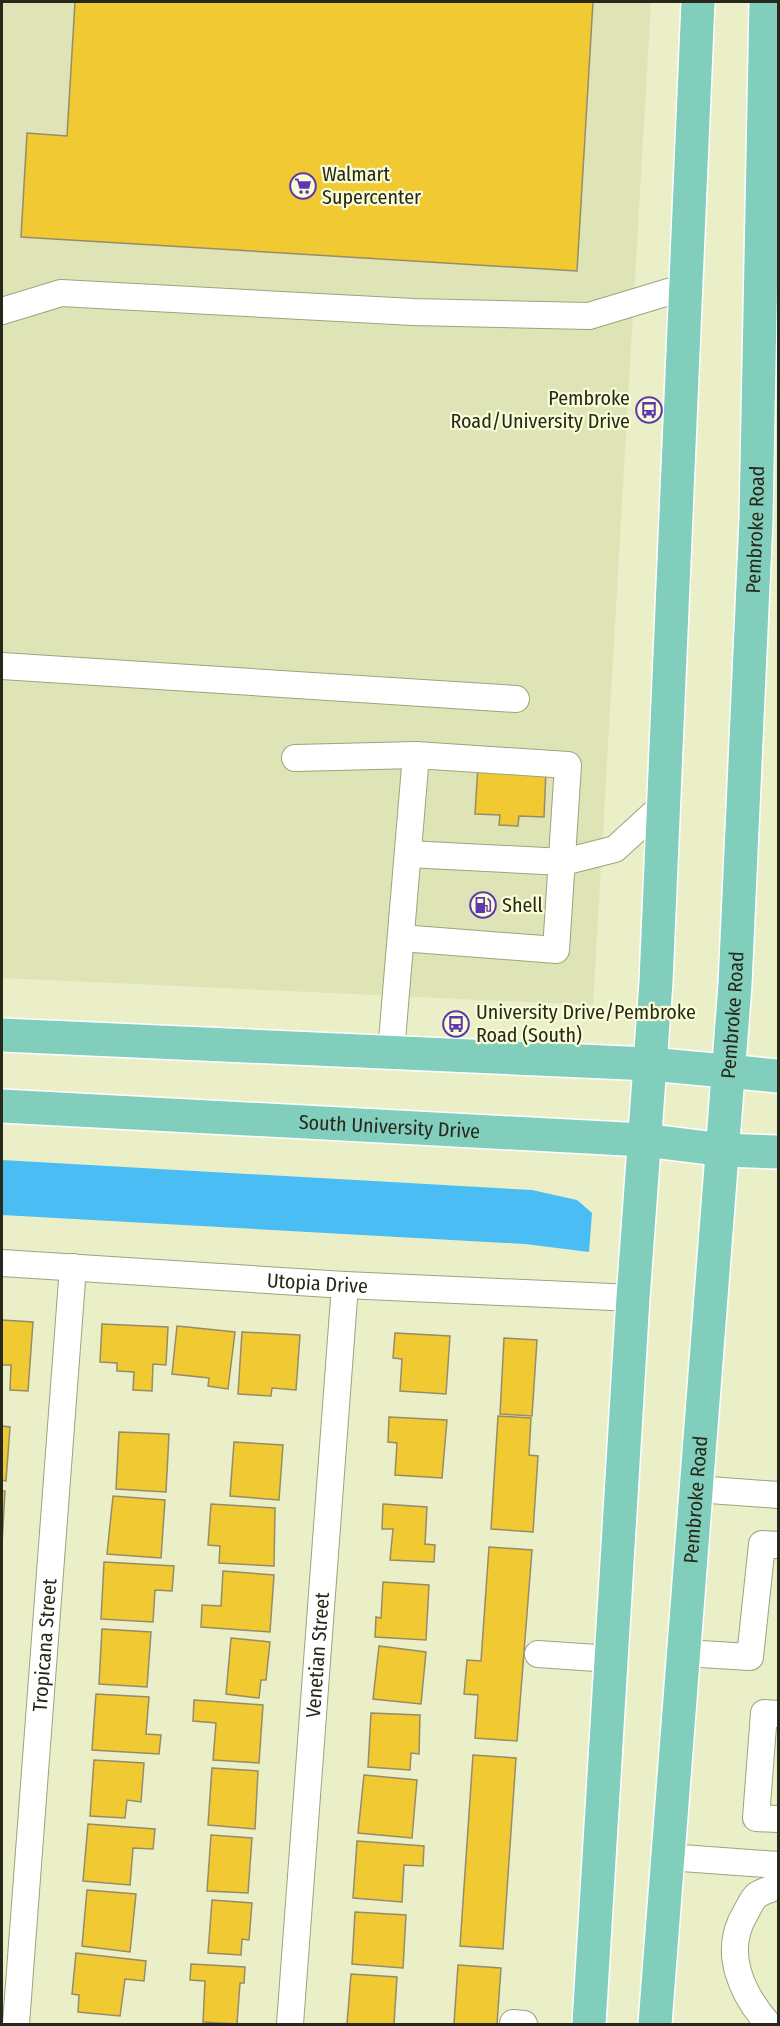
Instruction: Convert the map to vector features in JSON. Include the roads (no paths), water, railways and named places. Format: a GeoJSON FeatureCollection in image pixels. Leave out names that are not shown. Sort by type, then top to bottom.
{"type":"FeatureCollection","features":[{"type":"Feature","properties":{"kind":"main road"},"geometry":{"type":"LineString","coordinates":[[589,2025],[633,1298],[650,1064],[698,2]]}},
{"type":"Feature","properties":{"kind":"main road","name":"Pembroke Road"},"geometry":{"type":"LineString","coordinates":[[655,2025],[730,1073],[767,515],[766,2]]}},
{"type":"Feature","properties":{"kind":"main road"},"geometry":{"type":"LineString","coordinates":[[2,1035],[650,1064],[778,1076]]}},
{"type":"Feature","properties":{"kind":"main road","name":"South University Drive"},"geometry":{"type":"LineString","coordinates":[[2,1106],[644,1140],[724,1150],[778,1152]]}},
{"type":"Feature","properties":{"kind":"street"},"geometry":{"type":"LineString","coordinates":[[2,311],[61,293],[413,312],[589,316],[685,287]]}},
{"type":"Feature","properties":{"kind":"street"},"geometry":{"type":"LineString","coordinates":[[2,666],[516,699]]}},
{"type":"Feature","properties":{"kind":"street"},"geometry":{"type":"LineString","coordinates":[[391,1052],[416,755]]}},
{"type":"Feature","properties":{"kind":"street"},"geometry":{"type":"LineString","coordinates":[[295,758],[416,755],[568,765],[564,862],[556,950],[401,938]]}},
{"type":"Feature","properties":{"kind":"street"},"geometry":{"type":"LineString","coordinates":[[408,854],[564,862],[615,849],[663,804]]}},
{"type":"Feature","properties":{"kind":"street","name":"Utopia Drive"},"geometry":{"type":"LineString","coordinates":[[2,1263],[345,1285],[633,1298]]}},
{"type":"Feature","properties":{"kind":"street","name":"Tropicana Street"},"geometry":{"type":"LineString","coordinates":[[16,2025],[73,1267]]}},
{"type":"Feature","properties":{"kind":"street","name":"Venetian Street"},"geometry":{"type":"LineString","coordinates":[[290,2025],[345,1285]]}},
{"type":"Feature","properties":{"kind":"street"},"geometry":{"type":"LineString","coordinates":[[696,1489],[778,1495]]}},
{"type":"Feature","properties":{"kind":"street"},"geometry":{"type":"LineString","coordinates":[[684,1653],[750,1658],[762,1544],[778,1545]]}},
{"type":"Feature","properties":{"kind":"street"},"geometry":{"type":"LineString","coordinates":[[538,1654],[611,1659]]}},
{"type":"Feature","properties":{"kind":"street"},"geometry":{"type":"LineString","coordinates":[[778,1714],[764,1713],[756,1818],[778,1819]]}},
{"type":"Feature","properties":{"kind":"street"},"geometry":{"type":"LineString","coordinates":[[668,1857],[778,1865]]}},
{"type":"Feature","properties":{"kind":"street"},"geometry":{"type":"LineString","coordinates":[[768,2025],[750,2004],[736,1971],[734,1942],[742,1918],[756,1896],[778,1886]]}},
{"type":"Feature","properties":{"kind":"water"},"geometry":{"type":"Polygon","coordinates":[[[2,1160],[532,1190],[577,1200],[592,1213],[589,1252],[525,1244],[2,1215],[2,1160]]]}},
{"type":"Feature","properties":{"kind":"place","name":"Walmart Supercenter"},"geometry":{"type":"Point","coordinates":[303,186]}},
{"type":"Feature","properties":{"kind":"place","name":"Pembroke Road/University Drive"},"geometry":{"type":"Point","coordinates":[649,410]}},
{"type":"Feature","properties":{"kind":"place","name":"Shell"},"geometry":{"type":"Point","coordinates":[483,905]}},
{"type":"Feature","properties":{"kind":"place","name":"University Drive/Pembroke Road (South)"},"geometry":{"type":"Point","coordinates":[456,1024]}}]}
